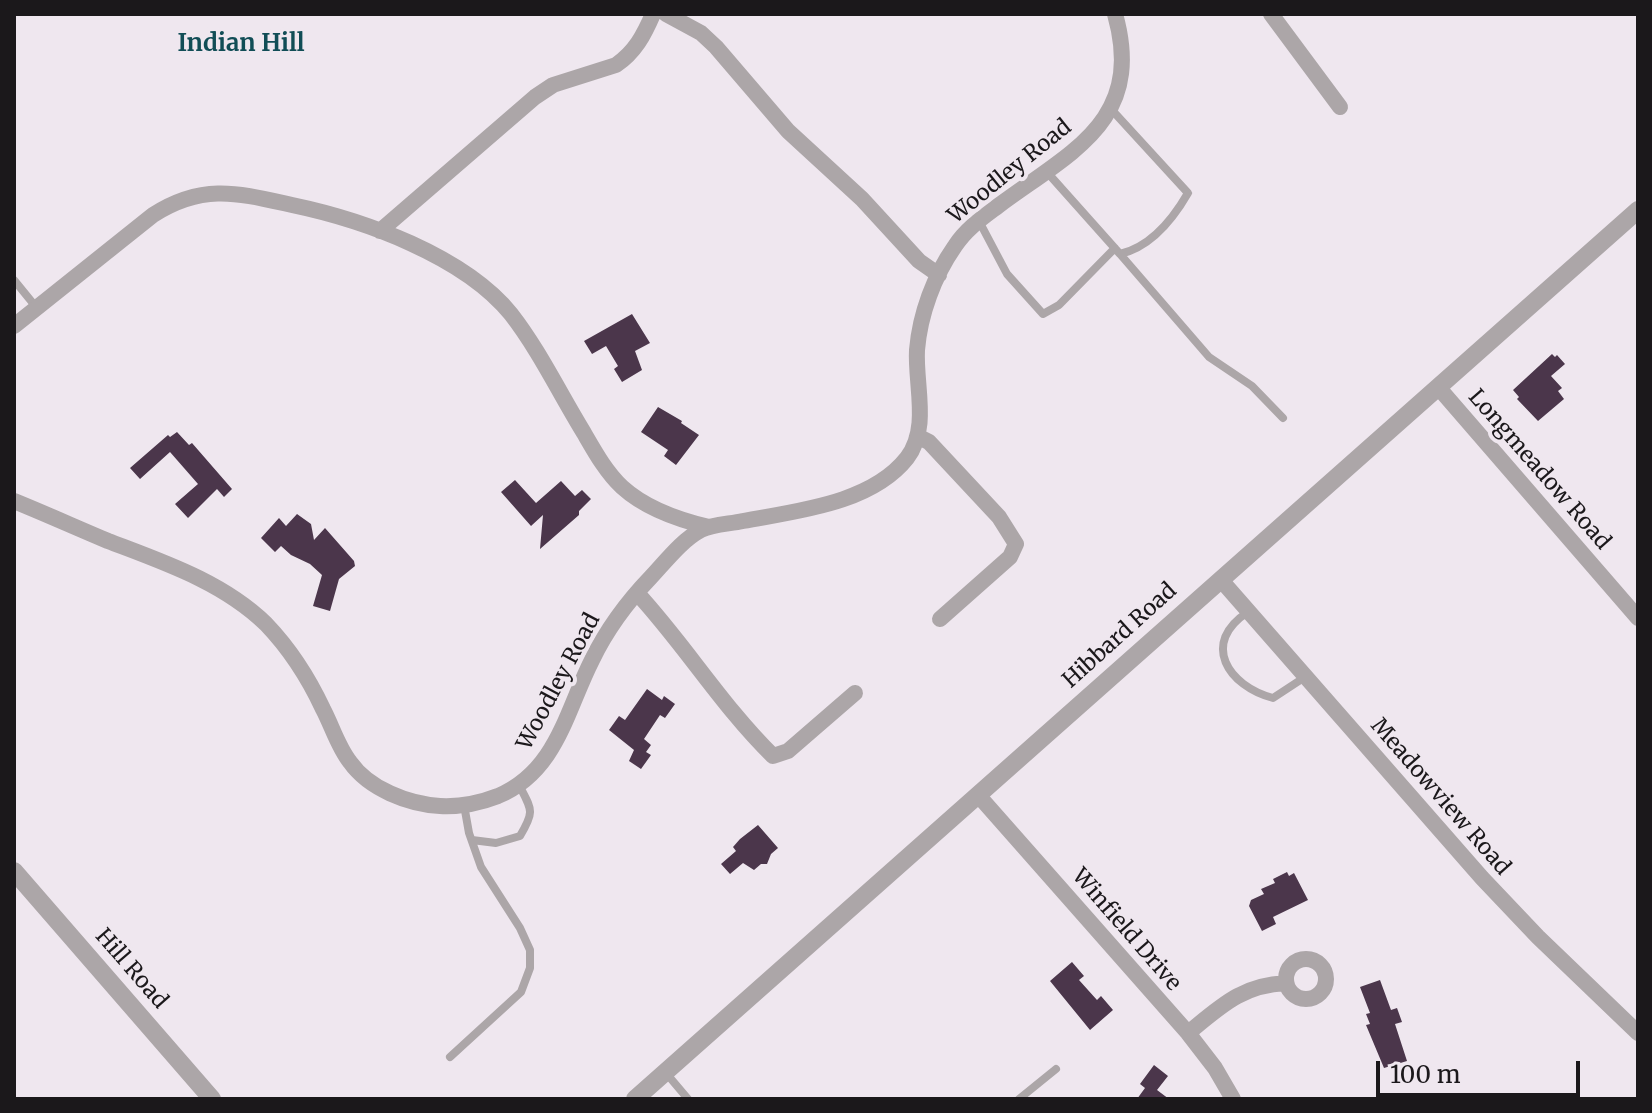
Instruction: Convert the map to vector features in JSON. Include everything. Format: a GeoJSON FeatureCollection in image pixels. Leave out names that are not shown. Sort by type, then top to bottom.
{"type":"FeatureCollection","features":[{"type":"Feature","properties":{"kind":"street"},"geometry":{"type":"LineString","coordinates":[[380,231],[535,97],[553,85],[616,65],[624,59],[644,36],[653,14]]}},
{"type":"Feature","properties":{"kind":"street"},"geometry":{"type":"LineString","coordinates":[[666,14],[701,33],[716,47],[777,119],[862,199],[919,261],[939,275]]}},
{"type":"Feature","properties":{"kind":"street","name":"Woodley Road"},"geometry":{"type":"LineString","coordinates":[[14,501],[176,568],[227,594],[265,623],[309,683],[349,761],[380,788],[418,802],[441,806],[484,802],[519,785],[537,771],[547,758],[607,633],[637,593],[678,549],[700,531],[842,500],[894,471],[905,460],[917,436],[920,412],[917,348],[922,321],[939,275],[962,235],[1083,143],[1111,109],[1122,72],[1122,51],[1115,14]]}},
{"type":"Feature","properties":{"kind":"street"},"geometry":{"type":"LineString","coordinates":[[1271,14],[1340,107]]}},
{"type":"Feature","properties":{"kind":"street","name":"Woodley Road"},"geometry":{"type":"LineString","coordinates":[[14,326],[174,201],[199,194],[221,193],[320,211],[380,231],[445,260],[466,273],[504,306],[520,327],[603,464],[624,489],[661,511],[709,527]]}},
{"type":"Feature","properties":{"kind":"street","name":"Hibbard Road"},"geometry":{"type":"LineString","coordinates":[[635,1099],[1638,210]]}},
{"type":"Feature","properties":{"kind":"street","name":"Longmeadow Road"},"geometry":{"type":"LineString","coordinates":[[1438,387],[1638,618]]}},
{"type":"Feature","properties":{"kind":"street"},"geometry":{"type":"LineString","coordinates":[[917,436],[929,442],[999,517],[1016,544],[1010,557],[940,619]]}},
{"type":"Feature","properties":{"kind":"street","name":"Meadowview Road"},"geometry":{"type":"LineString","coordinates":[[1221,580],[1509,908],[1638,1033]]}},
{"type":"Feature","properties":{"kind":"street"},"geometry":{"type":"LineString","coordinates":[[637,593],[669,628],[713,691],[773,756],[788,751],[855,693]]}},
{"type":"Feature","properties":{"kind":"street","name":"Winfield Drive"},"geometry":{"type":"LineString","coordinates":[[978,795],[1188,1033],[1215,1068],[1233,1099]]}},
{"type":"Feature","properties":{"kind":"street","name":"Hill Road"},"geometry":{"type":"LineString","coordinates":[[14,871],[212,1099]]}},
{"type":"Feature","properties":{"kind":"street"},"geometry":{"type":"LineString","coordinates":[[1188,1033],[1246,990],[1286,983]]}},
{"type":"Feature","properties":{"kind":"lane"},"geometry":{"type":"LineString","coordinates":[[979,221],[1007,274],[1043,314],[1059,305],[1117,251],[1132,251],[1172,219],[1188,193],[1111,109]]}},
{"type":"Feature","properties":{"kind":"lane"},"geometry":{"type":"LineString","coordinates":[[1046,170],[1209,357],[1252,386],[1283,418]]}},
{"type":"Feature","properties":{"kind":"lane"},"geometry":{"type":"LineString","coordinates":[[14,280],[36,307]]}},
{"type":"Feature","properties":{"kind":"lane"},"geometry":{"type":"LineString","coordinates":[[1249,612],[1233,622],[1223,636],[1224,658],[1236,680],[1259,694],[1273,698],[1305,677]]}},
{"type":"Feature","properties":{"kind":"lane"},"geometry":{"type":"LineString","coordinates":[[472,840],[496,843],[520,836],[530,818],[529,806],[519,785]]}},
{"type":"Feature","properties":{"kind":"lane"},"geometry":{"type":"LineString","coordinates":[[450,1057],[521,992],[530,968],[530,950],[520,928],[481,867],[464,805]]}},
{"type":"Feature","properties":{"kind":"lane"},"geometry":{"type":"LineString","coordinates":[[1019,1099],[1056,1069]]}},
{"type":"Feature","properties":{"kind":"lane"},"geometry":{"type":"LineString","coordinates":[[665,1072],[688,1099]]}},
{"type":"Feature","properties":{"kind":"building"},"geometry":{"type":"Polygon","coordinates":[[[632,314],[650,343],[635,351],[642,370],[622,382],[614,369],[618,366],[606,346],[592,354],[584,341],[632,314]]]}},
{"type":"Feature","properties":{"kind":"building"},"geometry":{"type":"Polygon","coordinates":[[[1552,354],[1565,364],[1551,376],[1562,388],[1558,391],[1564,399],[1538,421],[1517,399],[1519,397],[1513,390],[1552,354]]]}},
{"type":"Feature","properties":{"kind":"building"},"geometry":{"type":"Polygon","coordinates":[[[658,407],[699,435],[676,465],[664,456],[668,450],[641,432],[658,407]]]}},
{"type":"Feature","properties":{"kind":"building"},"geometry":{"type":"Polygon","coordinates":[[[177,432],[189,445],[192,443],[232,489],[224,497],[217,489],[188,518],[175,504],[198,484],[170,452],[140,479],[130,468],[168,435],[170,437],[177,432]]]}},
{"type":"Feature","properties":{"kind":"building"},"geometry":{"type":"Polygon","coordinates":[[[515,480],[536,503],[561,481],[575,496],[582,490],[591,499],[579,515],[540,549],[543,515],[531,526],[501,492],[515,480]]]}},
{"type":"Feature","properties":{"kind":"building"},"geometry":{"type":"Polygon","coordinates":[[[297,514],[311,524],[314,540],[325,528],[354,561],[355,566],[339,579],[330,611],[313,606],[322,575],[281,546],[275,552],[261,538],[279,518],[286,526],[297,514]]]}},
{"type":"Feature","properties":{"kind":"building"},"geometry":{"type":"Polygon","coordinates":[[[647,689],[662,700],[664,696],[675,704],[665,718],[660,715],[644,739],[651,745],[646,752],[651,755],[641,769],[629,761],[634,750],[609,730],[619,716],[625,720],[647,689]]]}},
{"type":"Feature","properties":{"kind":"building"},"geometry":{"type":"Polygon","coordinates":[[[758,825],[778,848],[767,864],[761,864],[754,870],[743,863],[730,874],[721,864],[736,851],[733,847],[740,839],[758,825]]]}},
{"type":"Feature","properties":{"kind":"building"},"geometry":{"type":"Polygon","coordinates":[[[1287,872],[1289,876],[1294,873],[1308,900],[1273,917],[1276,924],[1262,931],[1249,906],[1251,900],[1264,894],[1261,889],[1275,883],[1273,879],[1287,872]]]}},
{"type":"Feature","properties":{"kind":"building"},"geometry":{"type":"Polygon","coordinates":[[[1072,962],[1084,976],[1079,980],[1097,1000],[1101,996],[1113,1010],[1090,1030],[1050,981],[1072,962]]]}},
{"type":"Feature","properties":{"kind":"building"},"geometry":{"type":"Polygon","coordinates":[[[1380,980],[1391,1010],[1397,1008],[1402,1022],[1395,1024],[1407,1061],[1384,1068],[1366,1025],[1370,1024],[1366,1014],[1370,1013],[1360,987],[1380,980]]]}},
{"type":"Feature","properties":{"kind":"building"},"geometry":{"type":"Polygon","coordinates":[[[1154,1065],[1168,1076],[1157,1090],[1169,1099],[1137,1099],[1145,1088],[1140,1084],[1154,1065]]]}},
{"type":"Feature","properties":{"kind":"district","name":"Indian Hill"},"geometry":{"type":"Point","coordinates":[241,44]}}]}
